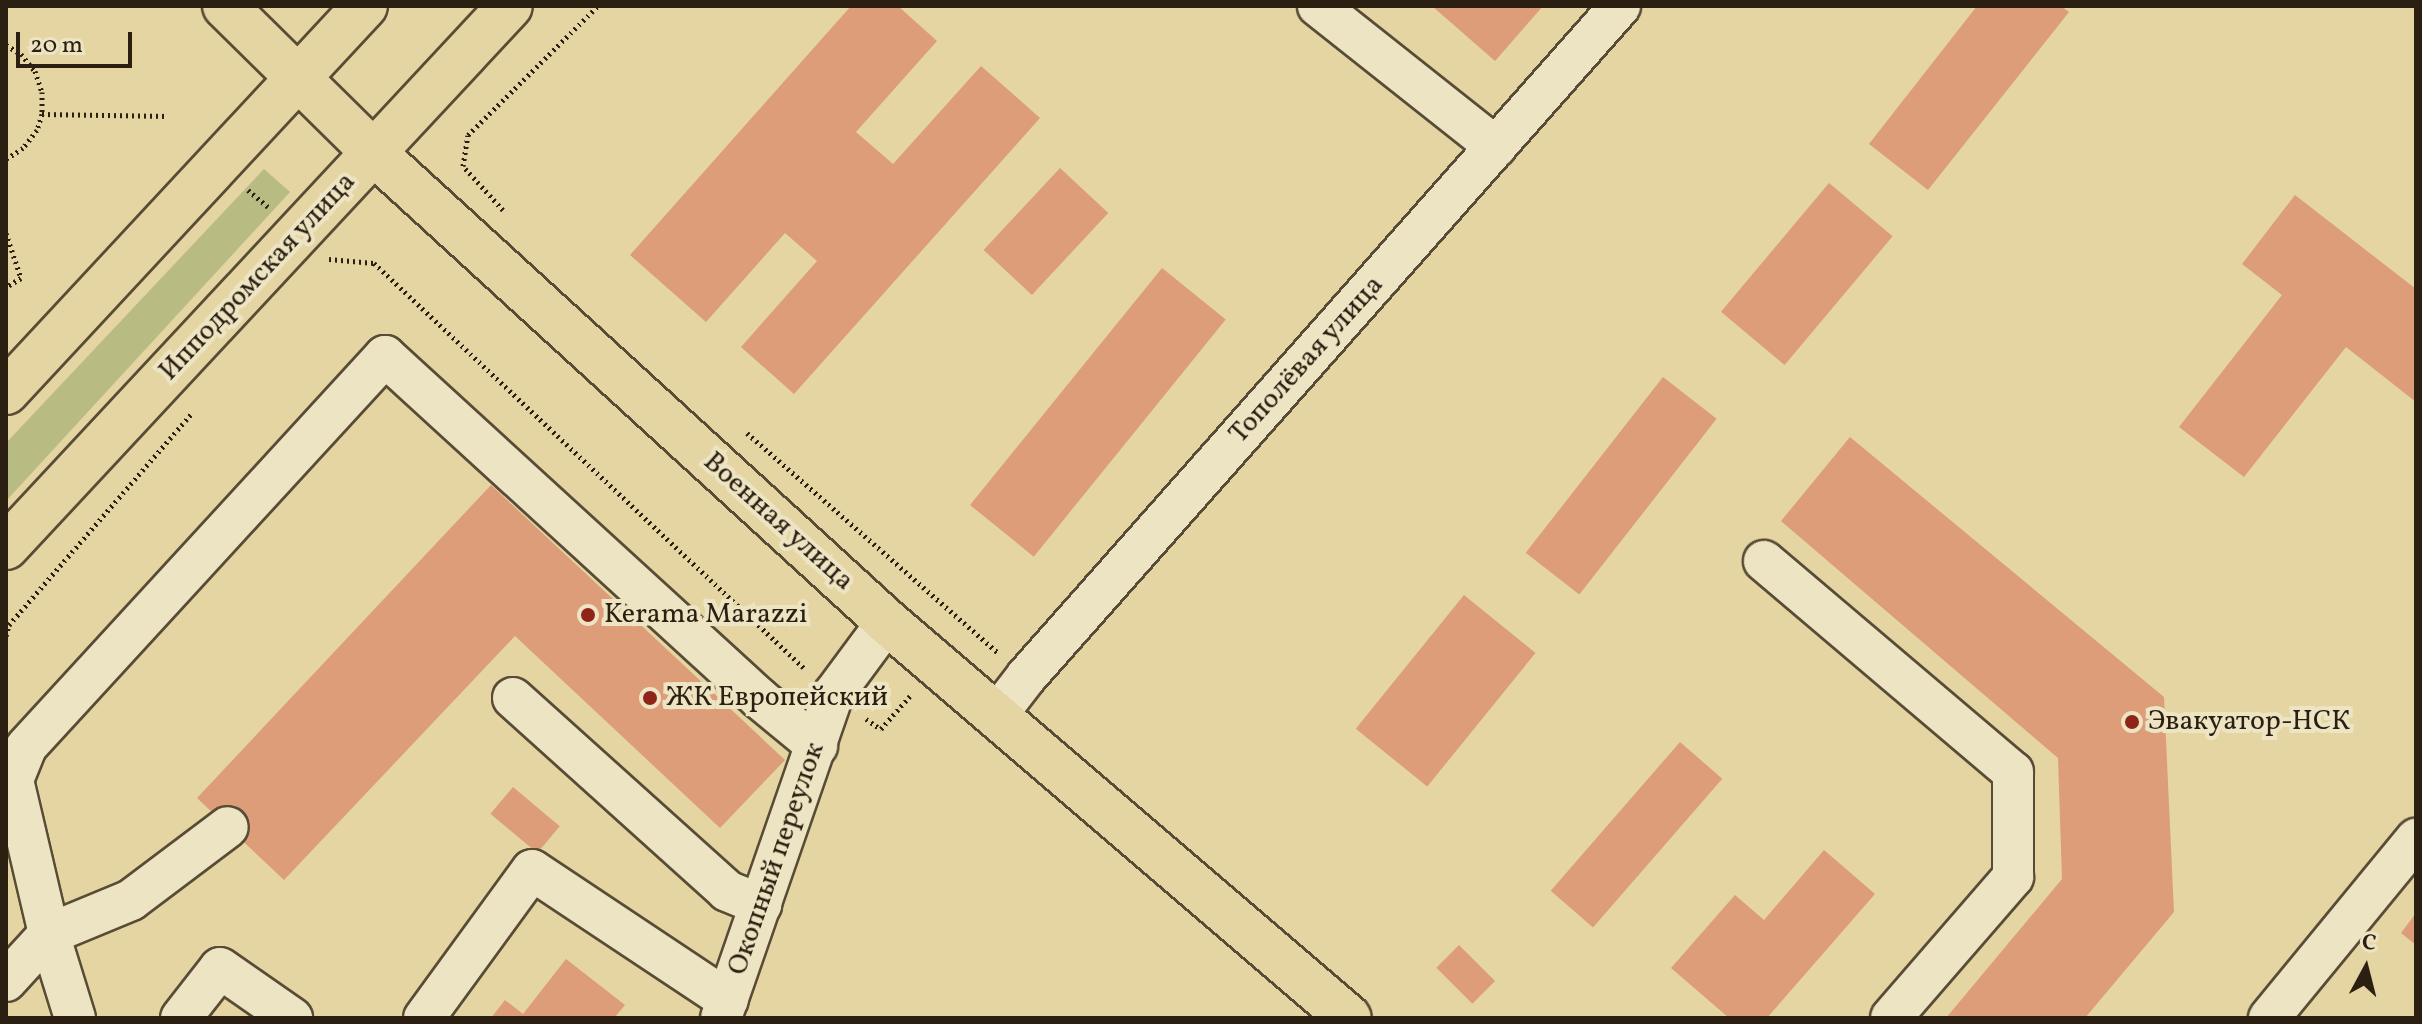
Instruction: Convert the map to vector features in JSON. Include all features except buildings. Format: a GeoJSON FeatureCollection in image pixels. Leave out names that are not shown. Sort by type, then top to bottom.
{"type":"FeatureCollection","features":[{"type":"Feature","properties":{"kind":"main road","name":"Военная улица"},"geometry":{"type":"LineString","coordinates":[[225,6],[374,153],[887,622],[1349,1018]]}},
{"type":"Feature","properties":{"kind":"main road"},"geometry":{"type":"LineString","coordinates":[[6,392],[365,6]]}},
{"type":"Feature","properties":{"kind":"main road","name":"Ипподромская улица"},"geometry":{"type":"LineString","coordinates":[[6,547],[510,6]]}},
{"type":"Feature","properties":{"kind":"street"},"geometry":{"type":"LineString","coordinates":[[1318,6],[1496,147]]}},
{"type":"Feature","properties":{"kind":"street","name":"Тополёвая улица"},"geometry":{"type":"LineString","coordinates":[[996,716],[1026,677],[1620,6]]}},
{"type":"Feature","properties":{"kind":"street"},"geometry":{"type":"LineString","coordinates":[[75,1018],[49,934],[9,776],[26,747],[385,356],[748,689],[817,746]]}},
{"type":"Feature","properties":{"kind":"street"},"geometry":{"type":"LineString","coordinates":[[1764,561],[2013,772],[2013,877],[1891,1018]]}},
{"type":"Feature","properties":{"kind":"street","name":"Окопный переулок"},"geometry":{"type":"LineString","coordinates":[[724,1009],[833,695],[887,622]]}},
{"type":"Feature","properties":{"kind":"street"},"geometry":{"type":"LineString","coordinates":[[513,698],[727,891],[761,905]]}},
{"type":"Feature","properties":{"kind":"street"},"geometry":{"type":"LineString","coordinates":[[6,981],[49,934],[131,900],[228,827]]}},
{"type":"Feature","properties":{"kind":"street"},"geometry":{"type":"LineString","coordinates":[[2269,1018],[2416,839]]}},
{"type":"Feature","properties":{"kind":"street"},"geometry":{"type":"LineString","coordinates":[[424,1018],[532,870],[724,1009]]}},
{"type":"Feature","properties":{"kind":"street"},"geometry":{"type":"LineString","coordinates":[[181,1018],[220,968],[292,1018]]}},
{"type":"Feature","properties":{"kind":"path"},"geometry":{"type":"LineString","coordinates":[[514,222],[463,166],[468,135],[598,6]]}},
{"type":"Feature","properties":{"kind":"path"},"geometry":{"type":"LineString","coordinates":[[6,45],[21,54],[35,71],[42,92],[42,114],[37,130],[23,148],[6,159]]}},
{"type":"Feature","properties":{"kind":"path"},"geometry":{"type":"LineString","coordinates":[[42,114],[168,116]]}},
{"type":"Feature","properties":{"kind":"path"},"geometry":{"type":"LineString","coordinates":[[245,187],[272,212]]}},
{"type":"Feature","properties":{"kind":"path"},"geometry":{"type":"LineString","coordinates":[[6,233],[21,278],[6,287]]}},
{"type":"Feature","properties":{"kind":"path"},"geometry":{"type":"LineString","coordinates":[[745,431],[1026,677]]}},
{"type":"Feature","properties":{"kind":"green space"},"geometry":{"type":"Polygon","coordinates":[[[264,169],[290,192],[6,501],[6,443],[264,169]]]}},
{"type":"Feature","properties":{"kind":"place","name":"Kerama Marazzi"},"geometry":{"type":"Point","coordinates":[588,615]}},
{"type":"Feature","properties":{"kind":"place","name":"ЖК Европейский"},"geometry":{"type":"Point","coordinates":[650,698]}},
{"type":"Feature","properties":{"kind":"place","name":"Эвакуатор-НСК"},"geometry":{"type":"Point","coordinates":[2132,722]}}]}
